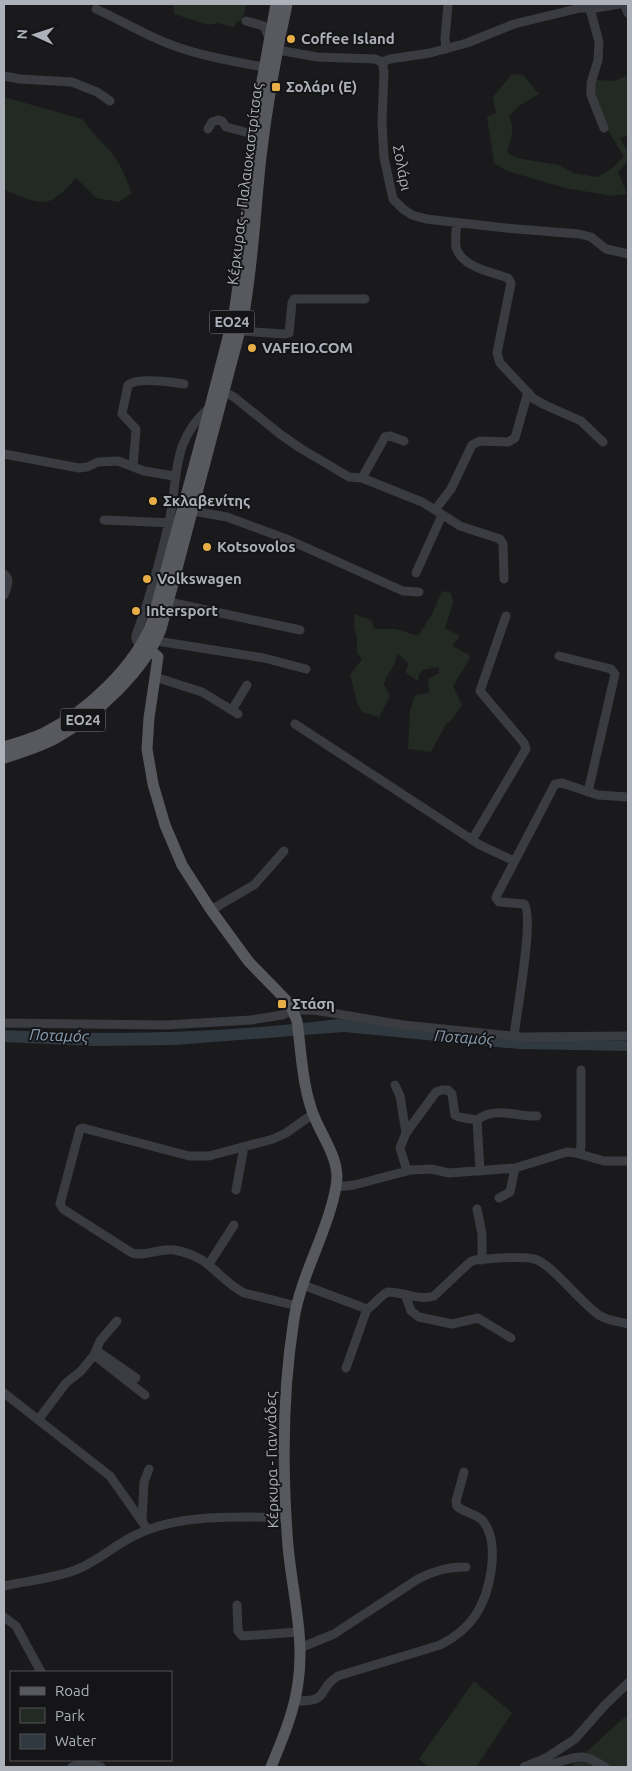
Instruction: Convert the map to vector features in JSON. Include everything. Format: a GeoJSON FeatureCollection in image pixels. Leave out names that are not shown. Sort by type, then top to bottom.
{"type":"FeatureCollection","features":[{"type":"Feature","properties":{"kind":"main road","name":"Κέρκυρας - Παλαιοκαστρίτσας"},"geometry":{"type":"LineString","coordinates":[[160,599],[174,523],[210,407],[237,298],[253,134],[263,67],[276,4]]}},
{"type":"Feature","properties":{"kind":"main road","name":"Κέρκυρας - Παλαιοκαστρίτσας"},"geometry":{"type":"LineString","coordinates":[[4,758],[43,744],[78,724],[113,695],[147,648],[152,622],[193,511],[240,331],[250,271],[264,130],[287,4]]}},
{"type":"Feature","properties":{"kind":"main road"},"geometry":{"type":"LineString","coordinates":[[269,38],[278,50]]}},
{"type":"Feature","properties":{"kind":"main road","name":"Κέρκυρας - Παλαιοκαστρίτσας"},"geometry":{"type":"LineString","coordinates":[[4,747],[44,733],[72,715],[106,687],[147,648]]}},
{"type":"Feature","properties":{"kind":"main road"},"geometry":{"type":"LineString","coordinates":[[147,648],[158,657],[147,743],[148,761],[165,826],[179,859],[211,910],[241,952],[285,998],[295,1016]]}},
{"type":"Feature","properties":{"kind":"main road","name":"Κέρκυρα - Γιαννάδες"},"geometry":{"type":"LineString","coordinates":[[271,1767],[295,1701],[300,1648],[286,1517],[285,1393],[297,1306],[302,1285],[323,1234],[337,1178],[334,1162],[306,1093],[295,1016]]}},
{"type":"Feature","properties":{"kind":"street"},"geometry":{"type":"LineString","coordinates":[[446,49],[444,38],[448,4]]}},
{"type":"Feature","properties":{"kind":"street"},"geometry":{"type":"LineString","coordinates":[[278,50],[316,57],[377,59],[382,62],[388,59],[422,55],[467,43],[528,20],[585,8],[590,9],[619,4]]}},
{"type":"Feature","properties":{"kind":"street"},"geometry":{"type":"LineString","coordinates":[[624,4],[628,13]]}},
{"type":"Feature","properties":{"kind":"street"},"geometry":{"type":"LineString","coordinates":[[96,9],[154,38],[173,45],[210,57],[263,67]]}},
{"type":"Feature","properties":{"kind":"street"},"geometry":{"type":"LineString","coordinates":[[590,9],[599,42],[598,60],[591,83],[591,95],[604,128]]}},
{"type":"Feature","properties":{"kind":"street"},"geometry":{"type":"LineString","coordinates":[[246,21],[264,26],[269,38]]}},
{"type":"Feature","properties":{"kind":"street","name":"Σολάρι"},"geometry":{"type":"LineString","coordinates":[[382,62],[384,69],[382,141],[386,172],[393,199],[403,209],[415,216],[426,219],[579,234],[591,237],[606,249],[628,254]]}},
{"type":"Feature","properties":{"kind":"street"},"geometry":{"type":"LineString","coordinates":[[4,76],[20,80],[72,82],[97,92],[110,101]]}},
{"type":"Feature","properties":{"kind":"street"},"geometry":{"type":"LineString","coordinates":[[208,129],[212,122],[218,120],[222,121],[226,128],[253,134]]}},
{"type":"Feature","properties":{"kind":"street"},"geometry":{"type":"LineString","coordinates":[[457,223],[456,246],[462,257],[476,266],[508,278],[511,283],[498,358],[503,368],[539,402],[581,420],[603,442]]}},
{"type":"Feature","properties":{"kind":"street"},"geometry":{"type":"LineString","coordinates":[[240,331],[287,334],[290,330],[294,299],[365,299]]}},
{"type":"Feature","properties":{"kind":"street"},"geometry":{"type":"LineString","coordinates":[[132,467],[136,429],[122,414],[128,385],[132,382],[156,381],[184,384]]}},
{"type":"Feature","properties":{"kind":"street"},"geometry":{"type":"LineString","coordinates":[[224,392],[234,397],[300,448],[349,476],[362,478],[422,502],[466,528],[500,538],[503,544],[504,579]]}},
{"type":"Feature","properties":{"kind":"street"},"geometry":{"type":"LineString","coordinates":[[416,573],[438,512],[472,445],[485,440],[508,442],[515,438],[528,392]]}},
{"type":"Feature","properties":{"kind":"street"},"geometry":{"type":"LineString","coordinates":[[104,520],[174,523],[174,476],[183,444],[189,430],[210,407]]}},
{"type":"Feature","properties":{"kind":"street"},"geometry":{"type":"LineString","coordinates":[[362,478],[385,437],[390,436],[404,441]]}},
{"type":"Feature","properties":{"kind":"street"},"geometry":{"type":"LineString","coordinates":[[4,454],[79,468],[98,462],[113,461],[144,471],[174,476]]}},
{"type":"Feature","properties":{"kind":"street"},"geometry":{"type":"LineString","coordinates":[[193,511],[227,517],[303,546],[403,591],[419,592]]}},
{"type":"Feature","properties":{"kind":"street"},"geometry":{"type":"LineString","coordinates":[[4,574],[8,578],[8,582],[4,594]]}},
{"type":"Feature","properties":{"kind":"street"},"geometry":{"type":"LineString","coordinates":[[160,599],[300,630]]}},
{"type":"Feature","properties":{"kind":"street"},"geometry":{"type":"LineString","coordinates":[[472,840],[526,749],[524,743],[480,691],[506,616]]}},
{"type":"Feature","properties":{"kind":"street"},"geometry":{"type":"LineString","coordinates":[[147,648],[264,658],[306,669]]}},
{"type":"Feature","properties":{"kind":"street"},"geometry":{"type":"LineString","coordinates":[[559,656],[610,669],[615,674],[588,792]]}},
{"type":"Feature","properties":{"kind":"street"},"geometry":{"type":"LineString","coordinates":[[155,677],[202,692],[235,712],[247,684]]}},
{"type":"Feature","properties":{"kind":"street"},"geometry":{"type":"LineString","coordinates":[[295,724],[472,840],[514,861]]}},
{"type":"Feature","properties":{"kind":"street"},"geometry":{"type":"LineString","coordinates":[[514,1036],[527,937],[527,909],[524,904],[502,903],[496,898],[554,785],[562,783],[607,797],[628,797]]}},
{"type":"Feature","properties":{"kind":"street"},"geometry":{"type":"LineString","coordinates":[[211,910],[254,885],[284,851]]}},
{"type":"Feature","properties":{"kind":"street"},"geometry":{"type":"LineString","coordinates":[[4,1023],[166,1025],[251,1020],[282,1015],[295,1016],[314,1010],[403,1025],[514,1036],[628,1036]]}},
{"type":"Feature","properties":{"kind":"street"},"geometry":{"type":"LineString","coordinates":[[580,1070],[580,1154]]}},
{"type":"Feature","properties":{"kind":"street"},"geometry":{"type":"LineString","coordinates":[[394,1085],[400,1096],[406,1133]]}},
{"type":"Feature","properties":{"kind":"street"},"geometry":{"type":"LineString","coordinates":[[407,1171],[400,1146],[406,1133],[440,1090],[448,1090],[452,1094],[456,1116],[477,1120],[482,1116],[492,1113],[525,1117],[537,1116]]}},
{"type":"Feature","properties":{"kind":"street"},"geometry":{"type":"LineString","coordinates":[[297,1306],[237,1290],[209,1264],[198,1257],[174,1250],[144,1254],[132,1253],[61,1208],[60,1202],[80,1128],[196,1157],[209,1156],[280,1136],[313,1114]]}},
{"type":"Feature","properties":{"kind":"street"},"geometry":{"type":"LineString","coordinates":[[477,1120],[480,1170]]}},
{"type":"Feature","properties":{"kind":"street"},"geometry":{"type":"LineString","coordinates":[[236,1190],[244,1147]]}},
{"type":"Feature","properties":{"kind":"street"},"geometry":{"type":"LineString","coordinates":[[336,1187],[354,1185],[407,1171],[431,1169],[449,1173],[515,1168],[567,1152],[604,1161],[628,1161]]}},
{"type":"Feature","properties":{"kind":"street"},"geometry":{"type":"LineString","coordinates":[[500,1198],[510,1192],[515,1168]]}},
{"type":"Feature","properties":{"kind":"street"},"geometry":{"type":"LineString","coordinates":[[477,1209],[482,1234],[482,1260]]}},
{"type":"Feature","properties":{"kind":"street"},"geometry":{"type":"LineString","coordinates":[[209,1264],[234,1225]]}},
{"type":"Feature","properties":{"kind":"street"},"geometry":{"type":"LineString","coordinates":[[346,1368],[367,1309],[384,1294],[392,1292],[428,1298],[434,1296],[470,1262],[482,1260],[527,1258],[539,1260],[598,1314],[610,1321],[628,1324]]}},
{"type":"Feature","properties":{"kind":"street"},"geometry":{"type":"LineString","coordinates":[[302,1285],[367,1309]]}},
{"type":"Feature","properties":{"kind":"street"},"geometry":{"type":"LineString","coordinates":[[405,1294],[411,1310],[419,1317],[452,1324],[478,1318],[511,1338]]}},
{"type":"Feature","properties":{"kind":"street"},"geometry":{"type":"LineString","coordinates":[[38,1420],[66,1383],[80,1371],[117,1320]]}},
{"type":"Feature","properties":{"kind":"street"},"geometry":{"type":"LineString","coordinates":[[95,1352],[136,1378]]}},
{"type":"Feature","properties":{"kind":"street"},"geometry":{"type":"LineString","coordinates":[[95,1352],[145,1395]]}},
{"type":"Feature","properties":{"kind":"street"},"geometry":{"type":"LineString","coordinates":[[4,1393],[110,1476],[148,1530]]}},
{"type":"Feature","properties":{"kind":"street"},"geometry":{"type":"LineString","coordinates":[[142,1521],[144,1482],[149,1470]]}},
{"type":"Feature","properties":{"kind":"street"},"geometry":{"type":"LineString","coordinates":[[295,1701],[308,1701],[319,1698],[338,1676],[440,1645],[463,1631],[475,1616],[483,1602],[490,1575],[492,1546],[488,1530],[482,1520],[457,1506],[456,1501],[464,1472]]}},
{"type":"Feature","properties":{"kind":"street"},"geometry":{"type":"LineString","coordinates":[[4,1586],[77,1570],[148,1530],[194,1519],[286,1517]]}},
{"type":"Feature","properties":{"kind":"street"},"geometry":{"type":"LineString","coordinates":[[300,1648],[334,1634],[418,1579],[445,1568],[466,1568]]}},
{"type":"Feature","properties":{"kind":"street"},"geometry":{"type":"LineString","coordinates":[[237,1605],[238,1631],[242,1636],[299,1632]]}},
{"type":"Feature","properties":{"kind":"street"},"geometry":{"type":"LineString","coordinates":[[4,1617],[16,1626],[40,1671]]}},
{"type":"Feature","properties":{"kind":"street"},"geometry":{"type":"LineString","coordinates":[[528,1766],[546,1758],[575,1739],[628,1682]]}},
{"type":"Feature","properties":{"kind":"street"},"geometry":{"type":"LineString","coordinates":[[528,1766],[542,1767],[560,1760],[584,1757],[605,1767]]}},
{"type":"Feature","properties":{"kind":"street"},"geometry":{"type":"LineString","coordinates":[[72,1767],[86,1764],[102,1767]]}},
{"type":"Feature","properties":{"kind":"green space"},"geometry":{"type":"Polygon","coordinates":[[[173,4],[247,4],[242,20],[237,22],[234,27],[217,23],[208,25],[174,14],[173,4]]]}},
{"type":"Feature","properties":{"kind":"green space"},"geometry":{"type":"Polygon","coordinates":[[[512,74],[523,75],[539,94],[519,106],[509,116],[512,130],[507,152],[516,158],[559,165],[573,173],[597,177],[611,169],[624,157],[599,110],[595,90],[596,80],[614,81],[628,75],[628,136],[620,138],[628,152],[628,160],[618,172],[627,194],[612,196],[565,188],[507,171],[494,163],[487,117],[496,113],[493,97],[512,74]]]}},
{"type":"Feature","properties":{"kind":"green space"},"geometry":{"type":"Polygon","coordinates":[[[4,97],[82,119],[112,153],[122,169],[132,193],[119,202],[96,198],[76,178],[58,196],[45,202],[29,200],[4,189],[4,97]]]}},
{"type":"Feature","properties":{"kind":"green space"},"geometry":{"type":"Polygon","coordinates":[[[442,591],[451,593],[453,603],[445,628],[460,636],[452,646],[468,654],[470,658],[453,686],[462,705],[451,721],[446,724],[431,752],[408,749],[410,711],[415,695],[429,693],[428,679],[439,673],[439,667],[423,670],[419,675],[418,681],[405,672],[409,664],[398,654],[384,684],[390,696],[379,717],[362,712],[357,703],[350,675],[362,659],[357,652],[357,638],[354,626],[355,614],[372,621],[374,629],[396,629],[418,636],[432,614],[442,591]]]}},
{"type":"Feature","properties":{"kind":"green space"},"geometry":{"type":"Polygon","coordinates":[[[474,1681],[512,1713],[477,1766],[428,1767],[419,1759],[474,1681]]]}},
{"type":"Feature","properties":{"kind":"green space"},"geometry":{"type":"Polygon","coordinates":[[[628,1715],[628,1767],[570,1767],[619,1722],[628,1715]]]}},
{"type":"Feature","properties":{"kind":"water","name":"Ποταμός"},"geometry":{"type":"Polygon","coordinates":[[[338,1019],[512,1039],[626,1041],[628,1043],[628,1051],[519,1049],[344,1032],[174,1045],[93,1046],[4,1042],[4,1030],[87,1033],[171,1032],[296,1024],[338,1019]]]}},
{"type":"Feature","properties":{"kind":"place","name":"Coffee Island"},"geometry":{"type":"Point","coordinates":[291,39]}},
{"type":"Feature","properties":{"kind":"place","name":"Σολάρι (E)"},"geometry":{"type":"Point","coordinates":[276,87]}},
{"type":"Feature","properties":{"kind":"place","name":"VAFEIO.COM"},"geometry":{"type":"Point","coordinates":[252,348]}},
{"type":"Feature","properties":{"kind":"place","name":"Σκλαβενίτης"},"geometry":{"type":"Point","coordinates":[153,501]}},
{"type":"Feature","properties":{"kind":"place","name":"Kotsovolos"},"geometry":{"type":"Point","coordinates":[207,547]}},
{"type":"Feature","properties":{"kind":"place","name":"Volkswagen"},"geometry":{"type":"Point","coordinates":[147,579]}},
{"type":"Feature","properties":{"kind":"place","name":"Intersport"},"geometry":{"type":"Point","coordinates":[136,611]}},
{"type":"Feature","properties":{"kind":"place","name":"Στάση"},"geometry":{"type":"Point","coordinates":[282,1004]}}]}
